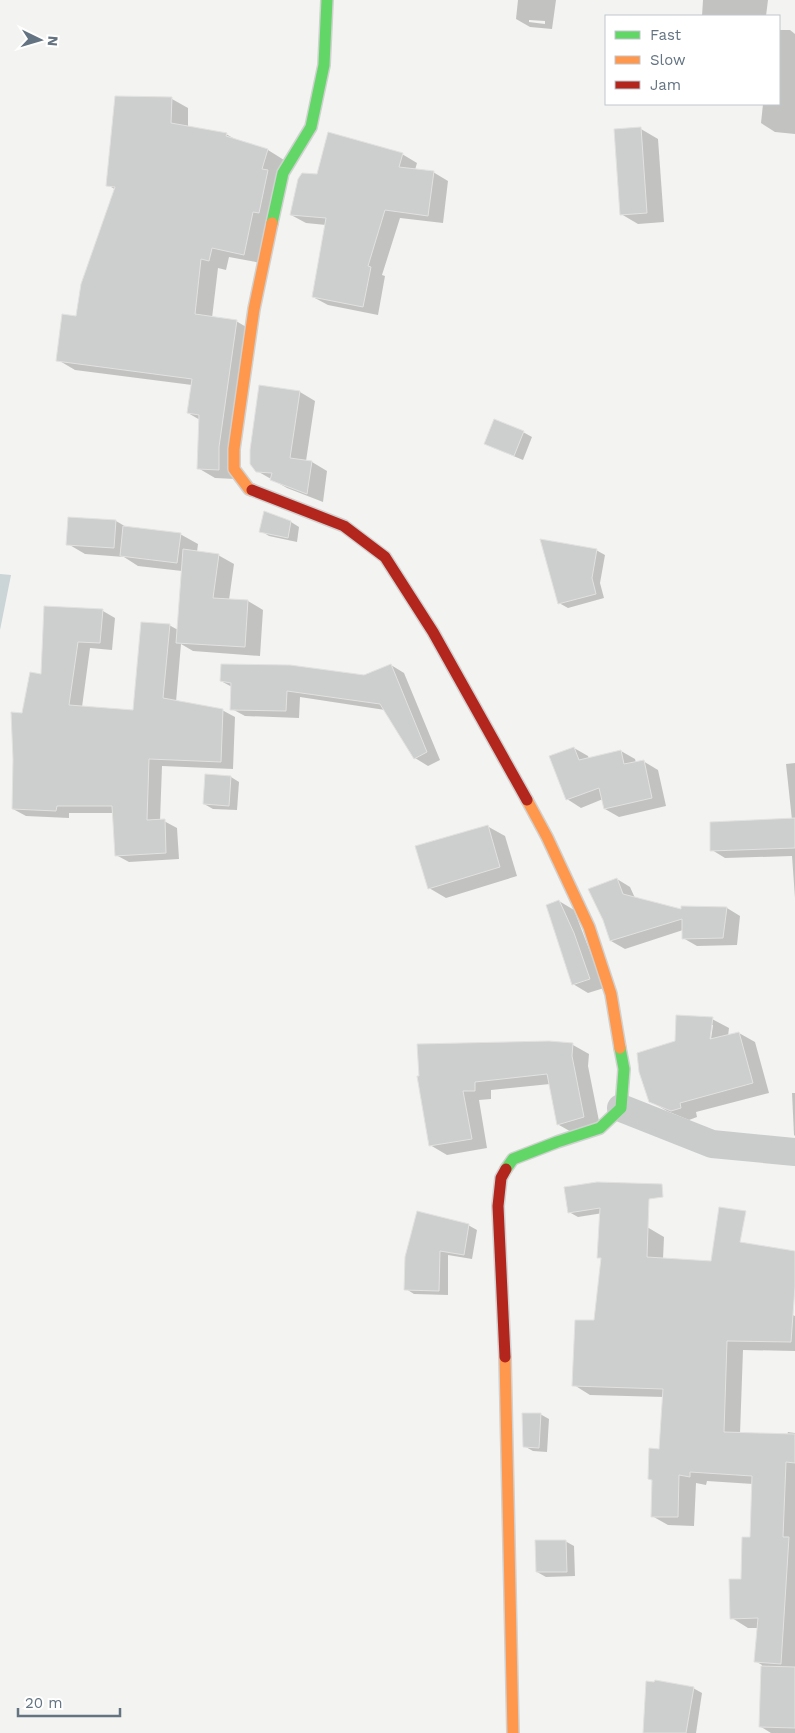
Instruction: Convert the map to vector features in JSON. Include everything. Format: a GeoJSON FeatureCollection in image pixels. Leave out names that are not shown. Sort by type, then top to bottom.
{"type":"FeatureCollection","features":[{"type":"Feature","properties":{"kind":"street"},"geometry":{"type":"LineString","coordinates":[[328,0],[324,65],[310,128],[282,173],[254,309],[234,449],[234,469],[248,490],[296,506],[344,526],[384,557],[433,632],[543,828],[589,927],[611,994],[624,1069],[621,1108],[600,1128],[513,1159],[501,1178],[498,1206],[506,1372],[513,1733]]}},
{"type":"Feature","properties":{"kind":"street"},"geometry":{"type":"LineString","coordinates":[[621,1108],[712,1144],[795,1152]]}},
{"type":"Feature","properties":{"kind":"shaded area"},"geometry":{"type":"Polygon","coordinates":[[[0,574],[11,575],[0,630],[0,574]]]}},
{"type":"Feature","properties":{"kind":"building"},"geometry":{"type":"Polygon","coordinates":[[[115,96],[172,97],[171,123],[227,133],[226,136],[268,149],[262,169],[268,170],[259,213],[253,212],[244,255],[212,248],[209,261],[201,259],[195,314],[237,320],[219,447],[219,470],[197,469],[199,415],[187,413],[192,379],[56,361],[62,314],[76,316],[81,284],[115,187],[106,186],[115,96]]]}},
{"type":"Feature","properties":{"kind":"building"},"geometry":{"type":"Polygon","coordinates":[[[641,127],[647,213],[620,215],[614,129],[641,127]]]}},
{"type":"Feature","properties":{"kind":"building"},"geometry":{"type":"Polygon","coordinates":[[[328,132],[403,153],[399,167],[434,171],[428,216],[385,210],[368,266],[371,267],[363,307],[312,297],[326,218],[290,215],[298,179],[302,173],[317,174],[328,132]]]}},
{"type":"Feature","properties":{"kind":"building"},"geometry":{"type":"Polygon","coordinates":[[[259,385],[300,391],[290,458],[312,461],[307,494],[270,480],[272,473],[256,472],[250,464],[250,450],[259,385]]]}},
{"type":"Feature","properties":{"kind":"building"},"geometry":{"type":"Polygon","coordinates":[[[494,419],[524,431],[514,456],[484,444],[494,419]]]}},
{"type":"Feature","properties":{"kind":"building"},"geometry":{"type":"Polygon","coordinates":[[[264,511],[291,521],[288,538],[259,532],[264,511]]]}},
{"type":"Feature","properties":{"kind":"building"},"geometry":{"type":"Polygon","coordinates":[[[68,517],[116,520],[114,548],[66,545],[68,517]]]}},
{"type":"Feature","properties":{"kind":"building"},"geometry":{"type":"Polygon","coordinates":[[[123,526],[181,533],[177,563],[120,556],[123,526]]]}},
{"type":"Feature","properties":{"kind":"building"},"geometry":{"type":"Polygon","coordinates":[[[540,539],[597,549],[592,578],[596,594],[558,604],[540,539]]]}},
{"type":"Feature","properties":{"kind":"building"},"geometry":{"type":"Polygon","coordinates":[[[183,549],[219,554],[213,598],[248,600],[245,647],[176,643],[183,549]]]}},
{"type":"Feature","properties":{"kind":"building"},"geometry":{"type":"Polygon","coordinates":[[[44,606],[103,609],[100,643],[78,642],[69,705],[133,710],[141,622],[170,624],[163,698],[223,709],[221,762],[149,759],[147,820],[165,819],[166,853],[115,856],[112,806],[57,806],[56,811],[12,809],[13,759],[11,712],[22,713],[30,672],[41,674],[44,606]]]}},
{"type":"Feature","properties":{"kind":"building"},"geometry":{"type":"Polygon","coordinates":[[[221,664],[290,665],[364,675],[391,664],[427,752],[414,759],[380,704],[287,691],[286,711],[230,710],[231,683],[220,681],[221,664]]]}},
{"type":"Feature","properties":{"kind":"building"},"geometry":{"type":"Polygon","coordinates":[[[574,747],[579,760],[621,750],[624,764],[644,760],[652,798],[604,809],[599,788],[566,800],[549,756],[574,747]]]}},
{"type":"Feature","properties":{"kind":"building"},"geometry":{"type":"Polygon","coordinates":[[[205,774],[231,776],[229,806],[203,804],[205,774]]]}},
{"type":"Feature","properties":{"kind":"building"},"geometry":{"type":"Polygon","coordinates":[[[795,818],[795,848],[710,851],[710,822],[795,818]]]}},
{"type":"Feature","properties":{"kind":"building"},"geometry":{"type":"Polygon","coordinates":[[[488,825],[500,867],[428,889],[415,846],[488,825]]]}},
{"type":"Feature","properties":{"kind":"building"},"geometry":{"type":"Polygon","coordinates":[[[617,878],[623,894],[681,909],[681,906],[727,907],[723,938],[682,939],[682,919],[610,941],[603,920],[588,889],[617,878]]]}},
{"type":"Feature","properties":{"kind":"building"},"geometry":{"type":"Polygon","coordinates":[[[559,900],[574,933],[590,979],[572,985],[546,905],[559,900]]]}},
{"type":"Feature","properties":{"kind":"building"},"geometry":{"type":"Polygon","coordinates":[[[676,1015],[713,1017],[710,1039],[739,1032],[753,1083],[680,1103],[681,1108],[671,1111],[649,1102],[639,1072],[637,1053],[675,1041],[676,1015]]]}},
{"type":"Feature","properties":{"kind":"building"},"geometry":{"type":"Polygon","coordinates":[[[549,1041],[573,1043],[572,1056],[584,1117],[557,1125],[547,1074],[475,1082],[475,1091],[463,1091],[472,1139],[429,1146],[417,1076],[419,1076],[417,1044],[549,1041]]]}},
{"type":"Feature","properties":{"kind":"building"},"geometry":{"type":"Polygon","coordinates":[[[597,1182],[662,1184],[663,1197],[649,1199],[647,1257],[711,1261],[719,1207],[746,1211],[740,1242],[795,1251],[795,1287],[791,1342],[727,1341],[724,1432],[795,1434],[795,1463],[786,1462],[783,1537],[789,1537],[781,1664],[754,1662],[758,1618],[730,1619],[729,1579],[741,1579],[742,1537],[750,1537],[752,1476],[690,1472],[690,1477],[679,1475],[678,1517],[651,1517],[652,1480],[648,1479],[649,1448],[659,1449],[663,1389],[572,1386],[575,1320],[594,1320],[601,1258],[597,1258],[600,1208],[568,1213],[564,1187],[597,1182]]]}},
{"type":"Feature","properties":{"kind":"building"},"geometry":{"type":"Polygon","coordinates":[[[417,1211],[469,1224],[464,1255],[440,1251],[439,1291],[404,1290],[405,1257],[417,1211]]]}},
{"type":"Feature","properties":{"kind":"building"},"geometry":{"type":"Polygon","coordinates":[[[522,1413],[541,1413],[539,1448],[523,1447],[522,1413]]]}},
{"type":"Feature","properties":{"kind":"building"},"geometry":{"type":"Polygon","coordinates":[[[535,1540],[566,1540],[567,1572],[536,1572],[535,1540]]]}},
{"type":"Feature","properties":{"kind":"building"},"geometry":{"type":"Polygon","coordinates":[[[761,1666],[795,1667],[795,1728],[759,1727],[761,1666]]]}},
{"type":"Feature","properties":{"kind":"building"},"geometry":{"type":"Polygon","coordinates":[[[655,1680],[694,1687],[686,1733],[643,1733],[646,1681],[654,1682],[655,1680]]]}},
{"type":"Feature","properties":{"kind":"traffic: fast"},"geometry":{"type":"LineString","coordinates":[[272,223],[283,173],[311,127],[324,65],[327,0]]}},
{"type":"Feature","properties":{"kind":"traffic: fast"},"geometry":{"type":"LineString","coordinates":[[506,1169],[513,1159],[600,1128],[621,1108],[624,1069],[620,1048]]}},
{"type":"Feature","properties":{"kind":"traffic: slow"},"geometry":{"type":"LineString","coordinates":[[252,490],[249,489],[234,469],[234,449],[254,309],[272,223]]}},
{"type":"Feature","properties":{"kind":"traffic: slow"},"geometry":{"type":"LineString","coordinates":[[527,800],[547,837],[589,927],[611,994],[620,1048]]}},
{"type":"Feature","properties":{"kind":"traffic: slow"},"geometry":{"type":"LineString","coordinates":[[505,1357],[513,1733]]}},
{"type":"Feature","properties":{"kind":"traffic: jam"},"geometry":{"type":"LineString","coordinates":[[252,490],[344,526],[385,557],[433,632],[527,800]]}},
{"type":"Feature","properties":{"kind":"traffic: jam"},"geometry":{"type":"LineString","coordinates":[[505,1357],[498,1206],[501,1178],[506,1169]]}}]}
